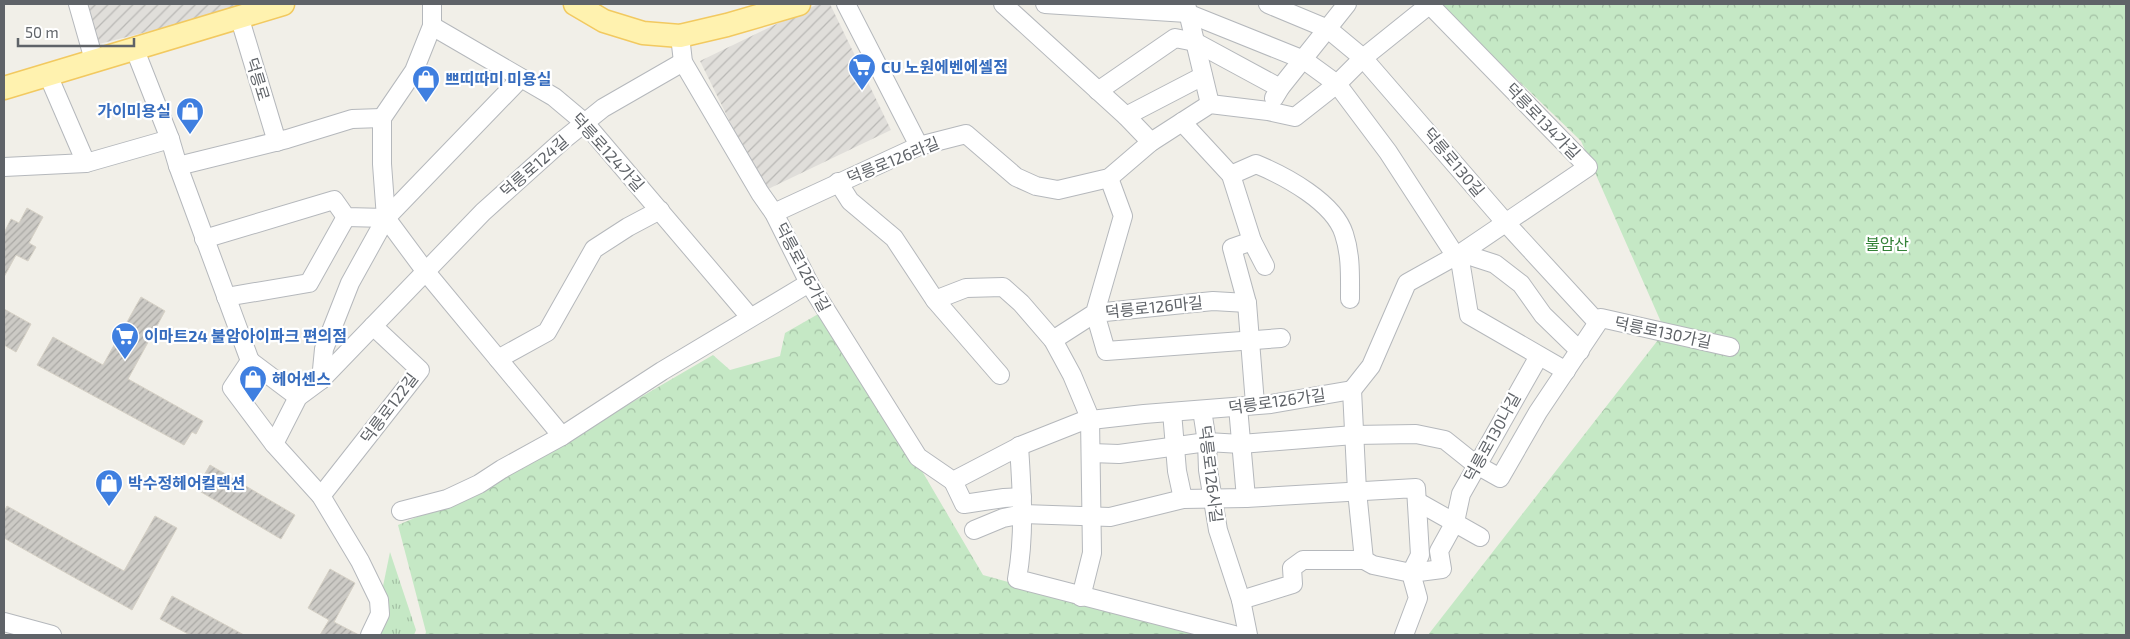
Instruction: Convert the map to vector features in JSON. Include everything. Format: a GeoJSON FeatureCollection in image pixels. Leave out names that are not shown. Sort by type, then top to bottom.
{"type":"FeatureCollection","features":[{"type":"Feature","properties":{"kind":"main road"},"geometry":{"type":"LineString","coordinates":[[4,88],[94,60],[135,50],[251,10],[283,4]]}},
{"type":"Feature","properties":{"kind":"main road"},"geometry":{"type":"LineString","coordinates":[[575,4],[604,21],[643,33],[680,36],[791,5]]}},
{"type":"Feature","properties":{"kind":"street"},"geometry":{"type":"LineString","coordinates":[[78,4],[94,60]]}},
{"type":"Feature","properties":{"kind":"street"},"geometry":{"type":"LineString","coordinates":[[432,4],[432,26],[414,71],[382,118],[382,164],[386,218],[426,272],[562,436]]}},
{"type":"Feature","properties":{"kind":"street"},"geometry":{"type":"LineString","coordinates":[[846,4],[919,146]]}},
{"type":"Feature","properties":{"kind":"street"},"geometry":{"type":"LineString","coordinates":[[1004,4],[1126,116],[1151,142]]}},
{"type":"Feature","properties":{"kind":"street"},"geometry":{"type":"LineString","coordinates":[[1045,4],[1187,8],[1304,60],[1337,84],[1388,152],[1458,254],[1468,315],[1566,371]]}},
{"type":"Feature","properties":{"kind":"street","name":"덕릉로130길"},"geometry":{"type":"LineString","coordinates":[[1268,4],[1328,29],[1363,58],[1505,222]]}},
{"type":"Feature","properties":{"kind":"street"},"geometry":{"type":"LineString","coordinates":[[1268,111],[1280,88],[1347,4]]}},
{"type":"Feature","properties":{"kind":"street"},"geometry":{"type":"LineString","coordinates":[[1187,8],[1210,104],[1268,111],[1294,117],[1337,84],[1363,58],[1429,4]]}},
{"type":"Feature","properties":{"kind":"street","name":"덕릉로134가길"},"geometry":{"type":"LineString","coordinates":[[1429,4],[1588,166],[1505,222]]}},
{"type":"Feature","properties":{"kind":"street","name":"덕릉로"},"geometry":{"type":"LineString","coordinates":[[251,10],[277,142]]}},
{"type":"Feature","properties":{"kind":"street","name":"덕릉로124가길"},"geometry":{"type":"LineString","coordinates":[[432,26],[554,97],[585,123],[750,317]]}},
{"type":"Feature","properties":{"kind":"street","name":"덕릉로126가길"},"geometry":{"type":"LineString","coordinates":[[680,36],[683,62],[760,193],[774,213],[808,283],[918,456],[953,481],[964,504],[1004,498],[1023,506],[1056,515],[1110,517],[1183,499]]}},
{"type":"Feature","properties":{"kind":"street"},"geometry":{"type":"LineString","coordinates":[[1098,91],[1175,38],[1195,42],[1280,88]]}},
{"type":"Feature","properties":{"kind":"street"},"geometry":{"type":"LineString","coordinates":[[135,50],[170,139],[204,239],[250,361],[298,397],[274,444]]}},
{"type":"Feature","properties":{"kind":"street","name":"덕릉로124길"},"geometry":{"type":"LineString","coordinates":[[298,397],[322,380],[483,212],[585,123],[603,108],[683,62]]}},
{"type":"Feature","properties":{"kind":"street"},"geometry":{"type":"LineString","coordinates":[[48,75],[86,163]]}},
{"type":"Feature","properties":{"kind":"street"},"geometry":{"type":"LineString","coordinates":[[1126,116],[1203,76]]}},
{"type":"Feature","properties":{"kind":"street"},"geometry":{"type":"LineString","coordinates":[[322,380],[324,349],[350,283],[386,218],[521,78]]}},
{"type":"Feature","properties":{"kind":"street","name":"덕릉로126라길"},"geometry":{"type":"LineString","coordinates":[[774,213],[919,146],[966,134],[1016,177],[1036,186],[1058,190],[1109,178],[1151,142],[1210,104]]}},
{"type":"Feature","properties":{"kind":"street"},"geometry":{"type":"LineString","coordinates":[[178,166],[277,142],[352,119],[382,118]]}},
{"type":"Feature","properties":{"kind":"street"},"geometry":{"type":"LineString","coordinates":[[1182,122],[1231,175],[1252,241],[1265,266]]}},
{"type":"Feature","properties":{"kind":"street"},"geometry":{"type":"LineString","coordinates":[[4,168],[33,164],[86,163],[170,139]]}},
{"type":"Feature","properties":{"kind":"street"},"geometry":{"type":"LineString","coordinates":[[1231,175],[1256,164],[1277,173],[1327,207],[1344,232],[1350,260],[1350,298]]}},
{"type":"Feature","properties":{"kind":"street"},"geometry":{"type":"LineString","coordinates":[[1053,340],[1095,313],[1123,216],[1109,178]]}},
{"type":"Feature","properties":{"kind":"street"},"geometry":{"type":"LineString","coordinates":[[838,182],[850,201],[894,238],[935,300],[1000,375]]}},
{"type":"Feature","properties":{"kind":"street"},"geometry":{"type":"LineString","coordinates":[[204,239],[334,200],[346,217]]}},
{"type":"Feature","properties":{"kind":"street"},"geometry":{"type":"LineString","coordinates":[[498,359],[547,332],[594,250],[660,210]]}},
{"type":"Feature","properties":{"kind":"street"},"geometry":{"type":"LineString","coordinates":[[346,217],[386,218]]}},
{"type":"Feature","properties":{"kind":"street"},"geometry":{"type":"LineString","coordinates":[[226,298],[309,283],[346,217]]}},
{"type":"Feature","properties":{"kind":"street"},"geometry":{"type":"LineString","coordinates":[[1364,560],[1357,491],[1352,390],[1371,366],[1407,283],[1458,254],[1505,222]]}},
{"type":"Feature","properties":{"kind":"street","name":"덕릉로130가길"},"geometry":{"type":"LineString","coordinates":[[1505,222],[1597,322]]}},
{"type":"Feature","properties":{"kind":"street"},"geometry":{"type":"LineString","coordinates":[[1252,241],[1232,248],[1247,303],[1255,404]]}},
{"type":"Feature","properties":{"kind":"street"},"geometry":{"type":"LineString","coordinates":[[1458,254],[1495,264],[1521,284],[1543,315],[1580,351]]}},
{"type":"Feature","properties":{"kind":"street"},"geometry":{"type":"LineString","coordinates":[[401,511],[447,500],[479,484],[562,436],[750,317],[808,283]]}},
{"type":"Feature","properties":{"kind":"street"},"geometry":{"type":"LineString","coordinates":[[935,300],[966,288],[1003,287],[1053,340],[1072,375],[1090,418],[1093,516],[1092,553],[1081,597]]}},
{"type":"Feature","properties":{"kind":"street","name":"덕릉로126마길"},"geometry":{"type":"LineString","coordinates":[[1247,303],[1213,301],[1095,313],[1106,351],[1281,338]]}},
{"type":"Feature","properties":{"kind":"street","name":"덕릉로130가길"},"geometry":{"type":"LineString","coordinates":[[1580,351],[1601,318],[1730,347]]}},
{"type":"Feature","properties":{"kind":"street","name":"덕릉로122길"},"geometry":{"type":"LineString","coordinates":[[321,496],[420,370],[373,326]]}},
{"type":"Feature","properties":{"kind":"street","name":"덕릉로130나길"},"geometry":{"type":"LineString","coordinates":[[1478,466],[1500,478],[1538,412],[1580,351]]}},
{"type":"Feature","properties":{"kind":"street","name":"덕릉로130나길"},"geometry":{"type":"LineString","coordinates":[[1411,573],[1442,569],[1440,551],[1455,522],[1461,494],[1539,356]]}},
{"type":"Feature","properties":{"kind":"street"},"geometry":{"type":"LineString","coordinates":[[250,361],[232,388],[274,444],[321,496],[360,561],[379,600],[380,614],[370,635]]}},
{"type":"Feature","properties":{"kind":"street","name":"덕릉로126가길"},"geometry":{"type":"LineString","coordinates":[[953,481],[1019,446],[1090,418],[1091,420],[1271,404],[1352,390]]}},
{"type":"Feature","properties":{"kind":"street","name":"덕릉로126사길"},"geometry":{"type":"LineString","coordinates":[[1238,407],[1246,498],[1357,491]]}},
{"type":"Feature","properties":{"kind":"street","name":"덕릉로126사길"},"geometry":{"type":"LineString","coordinates":[[1202,410],[1208,442],[1208,470],[1218,530],[1241,600],[1248,635]]}},
{"type":"Feature","properties":{"kind":"street"},"geometry":{"type":"LineString","coordinates":[[1172,412],[1183,499],[1246,498]]}},
{"type":"Feature","properties":{"kind":"street"},"geometry":{"type":"LineString","coordinates":[[1354,434],[1416,434],[1445,440],[1478,466]]}},
{"type":"Feature","properties":{"kind":"street","name":"덕릉로126사길"},"geometry":{"type":"LineString","coordinates":[[1241,444],[1354,434]]}},
{"type":"Feature","properties":{"kind":"street"},"geometry":{"type":"LineString","coordinates":[[1090,453],[1119,454],[1208,442],[1241,444]]}},
{"type":"Feature","properties":{"kind":"street"},"geometry":{"type":"LineString","coordinates":[[1019,446],[1023,506],[1021,559],[1017,579],[1234,635]]}},
{"type":"Feature","properties":{"kind":"street"},"geometry":{"type":"LineString","coordinates":[[1357,491],[1416,488],[1420,555],[1411,573],[1418,598],[1404,635]]}},
{"type":"Feature","properties":{"kind":"street"},"geometry":{"type":"LineString","coordinates":[[1418,502],[1480,538]]}},
{"type":"Feature","properties":{"kind":"street","name":"덕릉로126가길"},"geometry":{"type":"LineString","coordinates":[[974,530],[1003,518],[1023,506]]}},
{"type":"Feature","properties":{"kind":"street"},"geometry":{"type":"LineString","coordinates":[[1241,600],[1293,584],[1292,568],[1303,560],[1364,560],[1373,565],[1411,573]]}},
{"type":"Feature","properties":{"kind":"street"},"geometry":{"type":"LineString","coordinates":[[4,622],[52,635]]}},
{"type":"Feature","properties":{"kind":"shaded area"},"geometry":{"type":"Polygon","coordinates":[[[83,4],[248,4],[249,6],[95,45],[83,4]]]}},
{"type":"Feature","properties":{"kind":"shaded area"},"geometry":{"type":"Polygon","coordinates":[[[818,4],[830,4],[891,130],[764,191],[700,61],[818,4]]]}},
{"type":"Feature","properties":{"kind":"green space","name":"불암산"},"geometry":{"type":"Polygon","coordinates":[[[1439,4],[2126,4],[2126,635],[1428,635],[1665,331],[1581,141],[1439,4]]]}},
{"type":"Feature","properties":{"kind":"green space"},"geometry":{"type":"Polygon","coordinates":[[[827,309],[983,575],[1196,635],[425,635],[426,632],[398,525],[483,489],[713,355],[730,370],[780,356],[785,333],[827,309]]]}},
{"type":"Feature","properties":{"kind":"green space"},"geometry":{"type":"Polygon","coordinates":[[[390,552],[416,630],[414,635],[373,635],[390,552]]]}},
{"type":"Feature","properties":{"kind":"building"},"geometry":{"type":"Polygon","coordinates":[[[27,208],[43,217],[29,243],[36,247],[28,261],[16,255],[4,277],[4,233],[11,219],[19,223],[27,208]]]}},
{"type":"Feature","properties":{"kind":"building"},"geometry":{"type":"Polygon","coordinates":[[[141,297],[165,311],[128,379],[203,421],[196,434],[192,432],[184,445],[37,365],[53,337],[103,365],[141,297]]]}},
{"type":"Feature","properties":{"kind":"building"},"geometry":{"type":"Polygon","coordinates":[[[4,309],[31,324],[16,352],[4,345],[4,309]]]}},
{"type":"Feature","properties":{"kind":"building"},"geometry":{"type":"Polygon","coordinates":[[[210,465],[295,515],[281,539],[196,489],[210,465]]]}},
{"type":"Feature","properties":{"kind":"building"},"geometry":{"type":"Polygon","coordinates":[[[7,506],[124,571],[155,516],[177,528],[132,610],[4,538],[4,512],[7,506]]]}},
{"type":"Feature","properties":{"kind":"building"},"geometry":{"type":"Polygon","coordinates":[[[330,569],[355,583],[334,622],[359,635],[320,635],[329,620],[308,608],[330,569]]]}},
{"type":"Feature","properties":{"kind":"building"},"geometry":{"type":"Polygon","coordinates":[[[172,596],[244,635],[190,635],[160,619],[172,596]]]}},
{"type":"Feature","properties":{"kind":"place","name":"CU 노원에벤에셀점"},"geometry":{"type":"Point","coordinates":[862,91]}},
{"type":"Feature","properties":{"kind":"place","name":"쁘띠따미 미용실"},"geometry":{"type":"Point","coordinates":[426,103]}},
{"type":"Feature","properties":{"kind":"place","name":"가이미용실"},"geometry":{"type":"Point","coordinates":[190,135]}},
{"type":"Feature","properties":{"kind":"place","name":"이마트24 불암아이파크 편의점"},"geometry":{"type":"Point","coordinates":[125,360]}},
{"type":"Feature","properties":{"kind":"place","name":"헤어센스"},"geometry":{"type":"Point","coordinates":[253,403]}},
{"type":"Feature","properties":{"kind":"place","name":"박수정헤어컬렉션"},"geometry":{"type":"Point","coordinates":[109,507]}}]}
